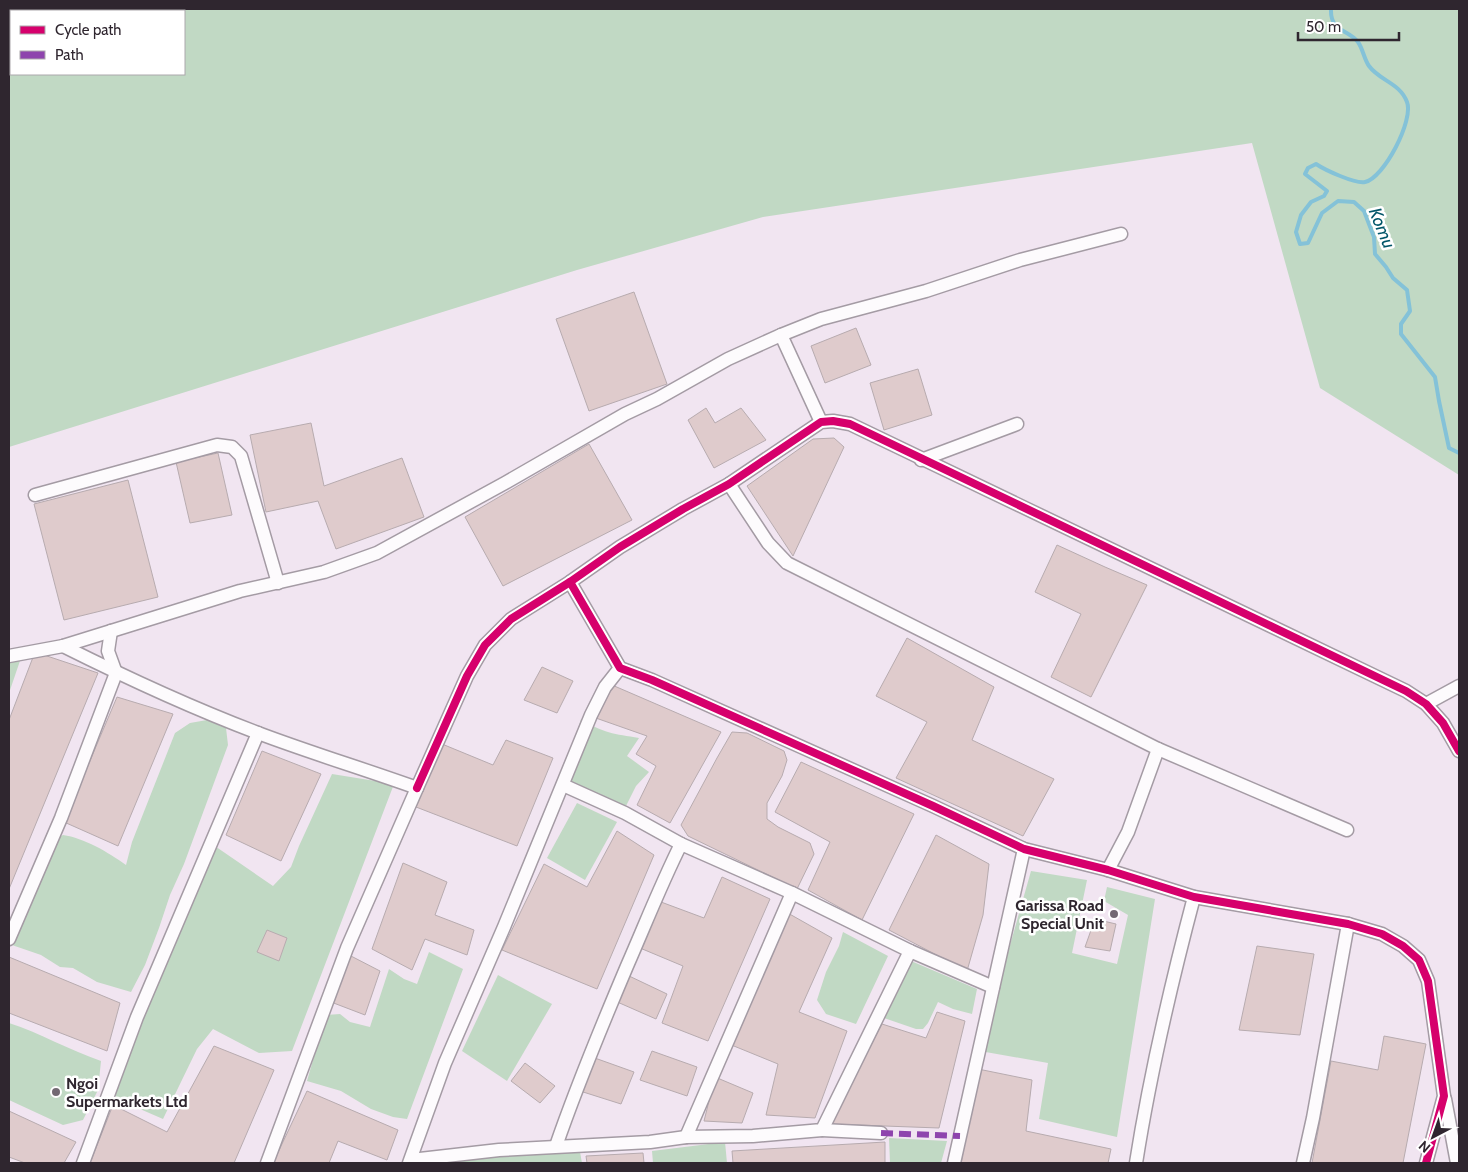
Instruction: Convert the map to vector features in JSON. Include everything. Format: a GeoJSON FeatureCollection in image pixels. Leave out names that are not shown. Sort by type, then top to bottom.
{"type":"FeatureCollection","features":[{"type":"Feature","properties":{"kind":"street"},"geometry":{"type":"LineString","coordinates":[[9,656],[63,646],[240,591],[324,572],[377,553],[505,483],[625,414],[657,399],[728,359],[781,335],[821,319],[926,290],[1020,260],[1121,234]]}},
{"type":"Feature","properties":{"kind":"street"},"geometry":{"type":"LineString","coordinates":[[781,335],[820,422]]}},
{"type":"Feature","properties":{"kind":"street"},"geometry":{"type":"LineString","coordinates":[[267,1163],[347,948],[467,676],[485,645],[511,619],[570,582],[620,547],[729,484],[820,422],[833,421],[850,424],[920,460],[1406,690],[1426,704],[1443,723],[1459,751]]}},
{"type":"Feature","properties":{"kind":"street"},"geometry":{"type":"LineString","coordinates":[[920,460],[1017,424]]}},
{"type":"Feature","properties":{"kind":"street"},"geometry":{"type":"LineString","coordinates":[[35,494],[217,444],[232,447],[241,456],[278,583]]}},
{"type":"Feature","properties":{"kind":"street"},"geometry":{"type":"LineString","coordinates":[[729,484],[768,543],[786,563],[1084,710],[1158,749],[1347,830]]}},
{"type":"Feature","properties":{"kind":"street"},"geometry":{"type":"LineString","coordinates":[[570,582],[620,668],[652,680],[933,806],[1024,849],[1108,870],[1194,896],[1348,924],[1382,934],[1403,946],[1419,960],[1428,982],[1444,1096],[1457,1163]]}},
{"type":"Feature","properties":{"kind":"street"},"geometry":{"type":"LineString","coordinates":[[9,939],[61,818],[116,673],[108,651],[111,630]]}},
{"type":"Feature","properties":{"kind":"street"},"geometry":{"type":"LineString","coordinates":[[63,646],[116,673],[258,733],[417,788]]}},
{"type":"Feature","properties":{"kind":"street"},"geometry":{"type":"LineString","coordinates":[[620,668],[605,686],[591,715],[563,786],[445,1063],[410,1162],[458,1154],[556,1146],[650,1142],[686,1137],[753,1136],[822,1130],[882,1133]]}},
{"type":"Feature","properties":{"kind":"street"},"geometry":{"type":"LineString","coordinates":[[1426,704],[1459,686]]}},
{"type":"Feature","properties":{"kind":"street"},"geometry":{"type":"LineString","coordinates":[[83,1163],[137,1017],[258,733]]}},
{"type":"Feature","properties":{"kind":"street"},"geometry":{"type":"LineString","coordinates":[[1108,870],[1128,832],[1158,749]]}},
{"type":"Feature","properties":{"kind":"street"},"geometry":{"type":"LineString","coordinates":[[563,786],[625,813],[681,844],[826,908],[910,951],[993,987]]}},
{"type":"Feature","properties":{"kind":"street"},"geometry":{"type":"LineString","coordinates":[[556,1146],[600,1027],[681,844]]}},
{"type":"Feature","properties":{"kind":"street"},"geometry":{"type":"LineString","coordinates":[[954,1163],[1024,849]]}},
{"type":"Feature","properties":{"kind":"street"},"geometry":{"type":"LineString","coordinates":[[686,1137],[792,893]]}},
{"type":"Feature","properties":{"kind":"street"},"geometry":{"type":"LineString","coordinates":[[1136,1163],[1143,1116],[1194,896]]}},
{"type":"Feature","properties":{"kind":"street"},"geometry":{"type":"LineString","coordinates":[[1303,1163],[1313,1118],[1348,924]]}},
{"type":"Feature","properties":{"kind":"street"},"geometry":{"type":"LineString","coordinates":[[822,1130],[910,951]]}},
{"type":"Feature","properties":{"kind":"street"},"geometry":{"type":"LineString","coordinates":[[1426,1163],[1444,1096]]}},
{"type":"Feature","properties":{"kind":"green space"},"geometry":{"type":"Polygon","coordinates":[[[9,9],[1459,9],[1459,475],[1320,388],[1252,143],[763,217],[577,270],[9,447],[9,9]]]}},
{"type":"Feature","properties":{"kind":"green space"},"geometry":{"type":"Polygon","coordinates":[[[22,655],[9,693],[9,660],[22,655]]]}},
{"type":"Feature","properties":{"kind":"green space"},"geometry":{"type":"Polygon","coordinates":[[[581,719],[602,730],[639,738],[627,756],[649,772],[636,786],[626,806],[563,781],[581,719]]]}},
{"type":"Feature","properties":{"kind":"green space"},"geometry":{"type":"Polygon","coordinates":[[[207,720],[226,728],[228,745],[145,965],[131,992],[97,982],[73,968],[60,967],[41,955],[9,944],[52,842],[63,835],[79,839],[104,851],[126,865],[132,842],[175,733],[190,723],[207,720]]]}},
{"type":"Feature","properties":{"kind":"green space"},"geometry":{"type":"Polygon","coordinates":[[[332,774],[394,784],[292,1051],[259,1053],[213,1029],[197,1049],[163,1119],[110,1096],[209,842],[273,886],[291,867],[332,774]]]}},
{"type":"Feature","properties":{"kind":"green space"},"geometry":{"type":"Polygon","coordinates":[[[577,803],[617,822],[585,880],[547,858],[577,803]]]}},
{"type":"Feature","properties":{"kind":"green space"},"geometry":{"type":"Polygon","coordinates":[[[1031,871],[1087,880],[1072,953],[1117,964],[1128,915],[1104,901],[1107,887],[1155,899],[1117,1137],[1039,1119],[1048,1063],[980,1051],[1031,871]]]}},
{"type":"Feature","properties":{"kind":"green space"},"geometry":{"type":"Polygon","coordinates":[[[843,932],[888,956],[856,1024],[826,1014],[817,1000],[826,972],[839,946],[843,932]]]}},
{"type":"Feature","properties":{"kind":"green space"},"geometry":{"type":"Polygon","coordinates":[[[429,952],[463,969],[407,1119],[393,1117],[371,1109],[341,1091],[307,1081],[326,1015],[340,1014],[350,1022],[370,1027],[389,969],[404,979],[417,984],[429,952]]]}},
{"type":"Feature","properties":{"kind":"green space"},"geometry":{"type":"Polygon","coordinates":[[[904,958],[977,989],[972,1014],[953,1009],[938,1002],[923,1029],[916,1029],[884,1018],[904,958]]]}},
{"type":"Feature","properties":{"kind":"green space"},"geometry":{"type":"Polygon","coordinates":[[[498,975],[552,1004],[507,1081],[462,1051],[498,975]]]}},
{"type":"Feature","properties":{"kind":"green space"},"geometry":{"type":"Polygon","coordinates":[[[9,1023],[101,1061],[98,1090],[83,1120],[63,1125],[9,1100],[9,1023]]]}},
{"type":"Feature","properties":{"kind":"green space"},"geometry":{"type":"Polygon","coordinates":[[[889,1138],[947,1141],[941,1163],[890,1163],[889,1138]]]}},
{"type":"Feature","properties":{"kind":"green space"},"geometry":{"type":"Polygon","coordinates":[[[725,1142],[727,1163],[653,1163],[652,1151],[725,1142]]]}},
{"type":"Feature","properties":{"kind":"green space"},"geometry":{"type":"Polygon","coordinates":[[[580,1152],[582,1163],[437,1163],[437,1160],[580,1152]]]}},
{"type":"Feature","properties":{"kind":"building"},"geometry":{"type":"Polygon","coordinates":[[[634,292],[667,384],[589,411],[556,319],[634,292]]]}},
{"type":"Feature","properties":{"kind":"building"},"geometry":{"type":"Polygon","coordinates":[[[856,328],[871,365],[825,383],[811,346],[856,328]]]}},
{"type":"Feature","properties":{"kind":"building"},"geometry":{"type":"Polygon","coordinates":[[[918,369],[932,415],[884,430],[870,383],[918,369]]]}},
{"type":"Feature","properties":{"kind":"building"},"geometry":{"type":"Polygon","coordinates":[[[706,408],[715,423],[741,408],[766,440],[714,468],[688,420],[706,408]]]}},
{"type":"Feature","properties":{"kind":"building"},"geometry":{"type":"Polygon","coordinates":[[[311,423],[324,486],[402,458],[424,517],[336,549],[318,501],[266,512],[250,435],[311,423]]]}},
{"type":"Feature","properties":{"kind":"building"},"geometry":{"type":"Polygon","coordinates":[[[834,438],[844,447],[793,556],[747,486],[813,439],[834,438]]]}},
{"type":"Feature","properties":{"kind":"building"},"geometry":{"type":"Polygon","coordinates":[[[589,444],[632,520],[503,586],[465,517],[589,444]]]}},
{"type":"Feature","properties":{"kind":"building"},"geometry":{"type":"Polygon","coordinates":[[[218,453],[232,515],[190,523],[176,462],[218,453]]]}},
{"type":"Feature","properties":{"kind":"building"},"geometry":{"type":"Polygon","coordinates":[[[128,480],[158,597],[64,620],[34,504],[128,480]]]}},
{"type":"Feature","properties":{"kind":"building"},"geometry":{"type":"Polygon","coordinates":[[[1057,545],[1147,585],[1091,697],[1051,677],[1081,614],[1035,592],[1057,545]]]}},
{"type":"Feature","properties":{"kind":"building"},"geometry":{"type":"Polygon","coordinates":[[[907,638],[994,687],[972,740],[1054,779],[1023,836],[896,778],[927,722],[876,696],[907,638]]]}},
{"type":"Feature","properties":{"kind":"building"},"geometry":{"type":"Polygon","coordinates":[[[35,652],[98,673],[9,889],[9,720],[35,652]]]}},
{"type":"Feature","properties":{"kind":"building"},"geometry":{"type":"Polygon","coordinates":[[[542,667],[573,681],[557,713],[524,700],[542,667]]]}},
{"type":"Feature","properties":{"kind":"building"},"geometry":{"type":"Polygon","coordinates":[[[612,685],[721,732],[670,823],[637,805],[656,766],[636,754],[647,736],[593,717],[612,685]]]}},
{"type":"Feature","properties":{"kind":"building"},"geometry":{"type":"Polygon","coordinates":[[[117,697],[173,714],[118,846],[64,822],[117,697]]]}},
{"type":"Feature","properties":{"kind":"building"},"geometry":{"type":"Polygon","coordinates":[[[732,732],[747,733],[784,751],[787,760],[782,776],[767,803],[767,819],[778,827],[810,843],[814,854],[797,889],[688,836],[681,825],[732,732]]]}},
{"type":"Feature","properties":{"kind":"building"},"geometry":{"type":"Polygon","coordinates":[[[506,740],[553,758],[517,846],[416,807],[442,744],[493,765],[506,740]]]}},
{"type":"Feature","properties":{"kind":"building"},"geometry":{"type":"Polygon","coordinates":[[[262,751],[321,774],[281,861],[226,835],[262,751]]]}},
{"type":"Feature","properties":{"kind":"building"},"geometry":{"type":"Polygon","coordinates":[[[801,762],[914,814],[862,920],[808,890],[830,842],[775,812],[801,762]]]}},
{"type":"Feature","properties":{"kind":"building"},"geometry":{"type":"Polygon","coordinates":[[[617,831],[654,855],[597,989],[502,950],[544,864],[587,887],[617,831]]]}},
{"type":"Feature","properties":{"kind":"building"},"geometry":{"type":"Polygon","coordinates":[[[936,835],[989,864],[983,915],[967,971],[889,930],[936,835]]]}},
{"type":"Feature","properties":{"kind":"building"},"geometry":{"type":"Polygon","coordinates":[[[403,863],[447,882],[435,915],[474,930],[467,955],[425,939],[412,970],[372,949],[403,863]]]}},
{"type":"Feature","properties":{"kind":"building"},"geometry":{"type":"Polygon","coordinates":[[[722,877],[770,899],[708,1041],[662,1023],[683,966],[640,948],[661,902],[704,918],[722,877]]]}},
{"type":"Feature","properties":{"kind":"building"},"geometry":{"type":"Polygon","coordinates":[[[786,912],[832,938],[799,1012],[847,1031],[815,1118],[766,1115],[778,1064],[729,1044],[786,912]]]}},
{"type":"Feature","properties":{"kind":"building"},"geometry":{"type":"Polygon","coordinates":[[[1095,919],[1116,924],[1110,951],[1085,947],[1095,919]]]}},
{"type":"Feature","properties":{"kind":"building"},"geometry":{"type":"Polygon","coordinates":[[[267,930],[287,938],[279,961],[257,952],[267,930]]]}},
{"type":"Feature","properties":{"kind":"building"},"geometry":{"type":"Polygon","coordinates":[[[1257,946],[1314,954],[1300,1035],[1239,1030],[1257,946]]]}},
{"type":"Feature","properties":{"kind":"building"},"geometry":{"type":"Polygon","coordinates":[[[349,955],[380,971],[365,1015],[331,1002],[349,955]]]}},
{"type":"Feature","properties":{"kind":"building"},"geometry":{"type":"Polygon","coordinates":[[[9,957],[120,1003],[107,1051],[9,1013],[9,957]]]}},
{"type":"Feature","properties":{"kind":"building"},"geometry":{"type":"Polygon","coordinates":[[[627,975],[667,994],[656,1019],[615,1001],[627,975]]]}},
{"type":"Feature","properties":{"kind":"building"},"geometry":{"type":"Polygon","coordinates":[[[937,1012],[965,1021],[939,1128],[830,1124],[882,1024],[926,1038],[937,1012]]]}},
{"type":"Feature","properties":{"kind":"building"},"geometry":{"type":"Polygon","coordinates":[[[1384,1036],[1426,1044],[1403,1163],[1312,1163],[1331,1061],[1378,1070],[1384,1036]]]}},
{"type":"Feature","properties":{"kind":"building"},"geometry":{"type":"Polygon","coordinates":[[[214,1046],[274,1070],[234,1163],[90,1163],[113,1105],[167,1132],[214,1046]]]}},
{"type":"Feature","properties":{"kind":"building"},"geometry":{"type":"Polygon","coordinates":[[[652,1051],[697,1067],[687,1096],[640,1080],[652,1051]]]}},
{"type":"Feature","properties":{"kind":"building"},"geometry":{"type":"Polygon","coordinates":[[[592,1057],[634,1072],[621,1104],[580,1091],[592,1057]]]}},
{"type":"Feature","properties":{"kind":"building"},"geometry":{"type":"Polygon","coordinates":[[[525,1063],[555,1086],[540,1103],[511,1081],[525,1063]]]}},
{"type":"Feature","properties":{"kind":"building"},"geometry":{"type":"Polygon","coordinates":[[[978,1069],[1032,1080],[1026,1131],[1111,1149],[1108,1163],[961,1163],[978,1069]]]}},
{"type":"Feature","properties":{"kind":"building"},"geometry":{"type":"Polygon","coordinates":[[[715,1077],[753,1093],[742,1123],[704,1121],[715,1077]]]}},
{"type":"Feature","properties":{"kind":"building"},"geometry":{"type":"Polygon","coordinates":[[[307,1091],[398,1130],[387,1160],[338,1141],[329,1163],[273,1163],[307,1091]]]}},
{"type":"Feature","properties":{"kind":"building"},"geometry":{"type":"Polygon","coordinates":[[[9,1111],[76,1142],[64,1163],[25,1163],[9,1157],[9,1111]]]}},
{"type":"Feature","properties":{"kind":"building"},"geometry":{"type":"Polygon","coordinates":[[[885,1142],[885,1163],[733,1163],[732,1151],[885,1142]]]}},
{"type":"Feature","properties":{"kind":"building"},"geometry":{"type":"Polygon","coordinates":[[[643,1153],[644,1163],[587,1163],[586,1156],[643,1153]]]}},
{"type":"Feature","properties":{"kind":"waterway","name":"Komu"},"geometry":{"type":"LineString","coordinates":[[1331,9],[1331,16],[1336,26],[1358,42],[1369,66],[1400,90],[1407,102],[1408,110],[1406,122],[1396,147],[1381,170],[1373,178],[1360,182],[1340,176],[1316,164],[1308,168],[1305,174],[1327,191],[1324,196],[1311,202],[1301,215],[1296,232],[1300,244],[1308,243],[1322,213],[1338,201],[1354,202],[1364,211],[1374,237],[1375,254],[1393,278],[1407,290],[1410,311],[1401,324],[1401,334],[1435,377],[1449,448],[1459,453]]}},
{"type":"Feature","properties":{"kind":"marked path"},"geometry":{"type":"LineString","coordinates":[[881,1133],[960,1136]]}},
{"type":"Feature","properties":{"kind":"cycle path"},"geometry":{"type":"LineString","coordinates":[[417,788],[467,676],[485,645],[511,619],[570,582],[620,547],[729,484],[821,422],[833,421],[850,424],[1406,691],[1426,704],[1443,723],[1459,751]]}},
{"type":"Feature","properties":{"kind":"cycle path"},"geometry":{"type":"LineString","coordinates":[[570,582],[620,668],[652,680],[933,806],[1024,849],[1108,870],[1194,897],[1348,924],[1382,934],[1403,946],[1419,960],[1428,981],[1444,1096],[1426,1163]]}},
{"type":"Feature","properties":{"kind":"place","name":"Garissa Road Special Unit"},"geometry":{"type":"Point","coordinates":[1114,914]}},
{"type":"Feature","properties":{"kind":"place","name":"Ngoi Supermarkets Ltd"},"geometry":{"type":"Point","coordinates":[56,1092]}}]}
